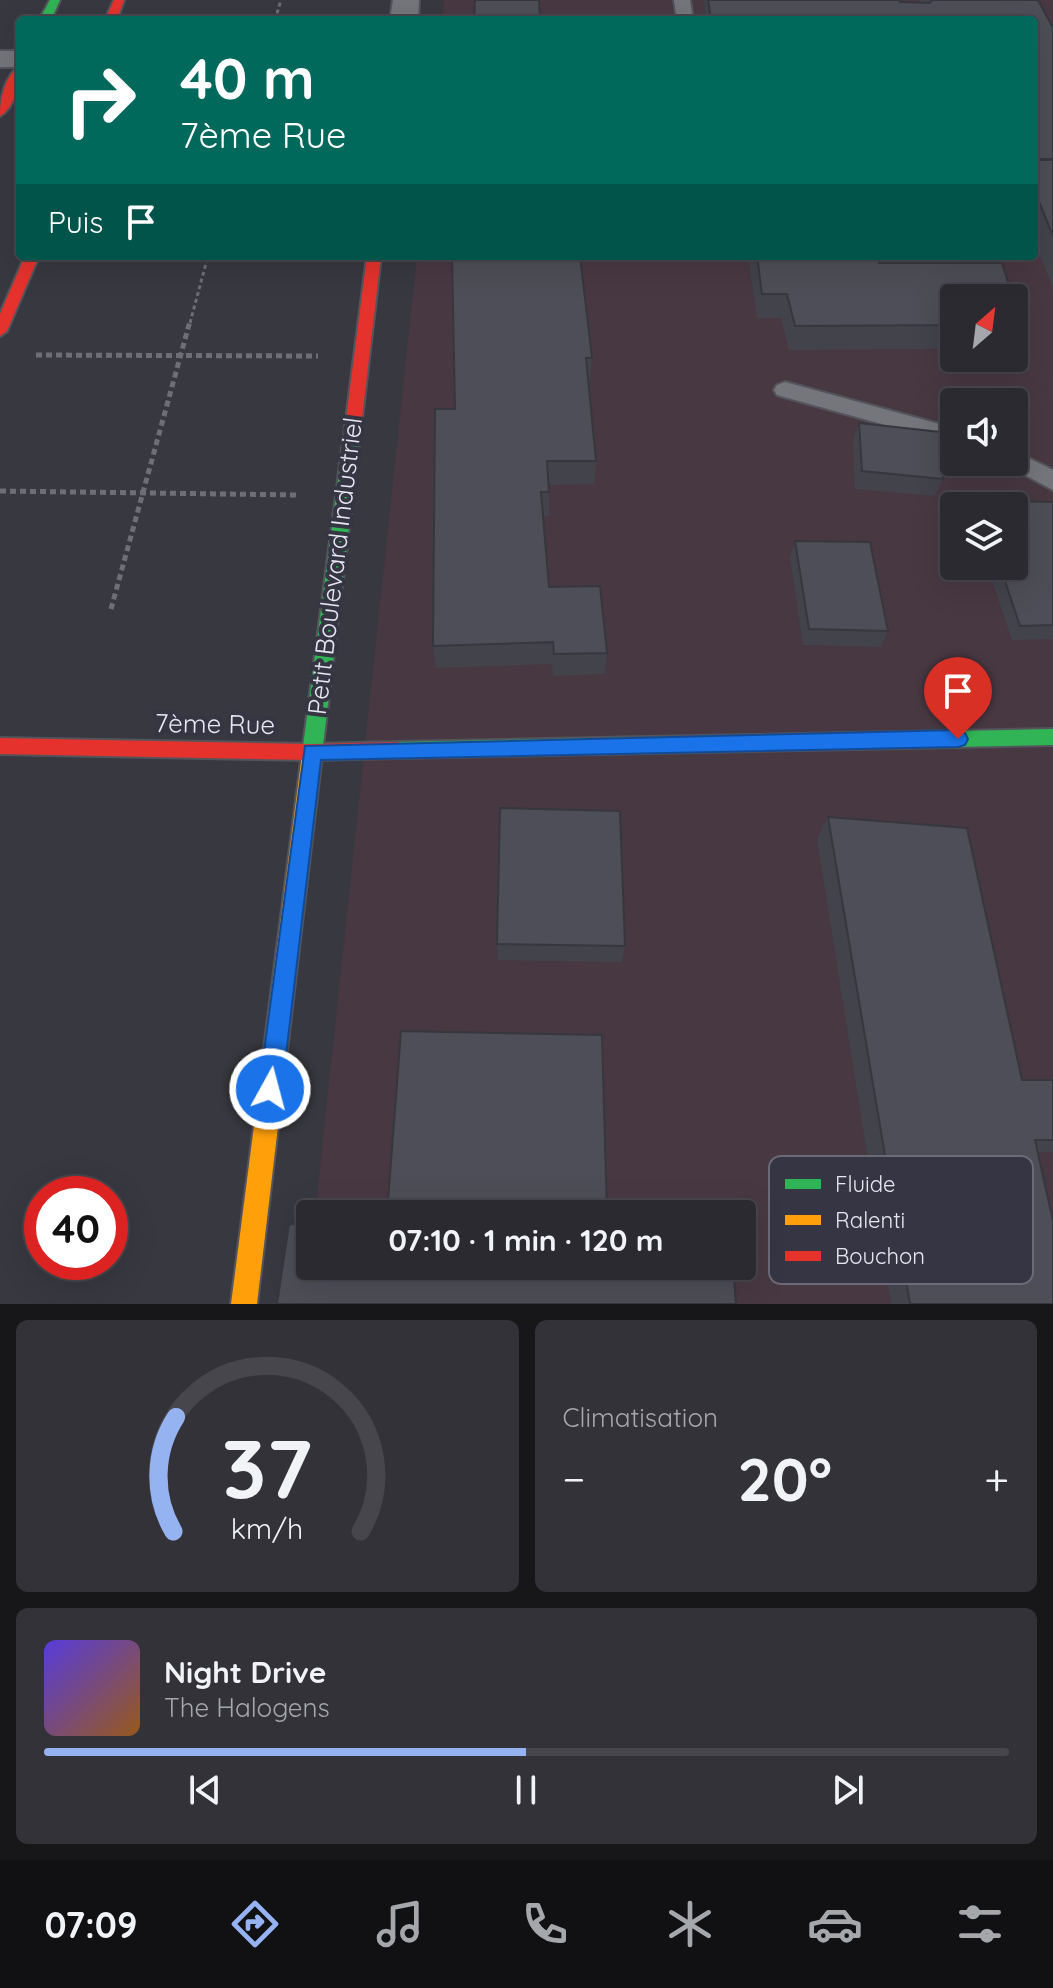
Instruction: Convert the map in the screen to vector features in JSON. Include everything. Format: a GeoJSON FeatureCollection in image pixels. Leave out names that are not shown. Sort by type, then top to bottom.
{"type":"FeatureCollection","features":[{"type":"Feature","properties":{"kind":"main road"},"geometry":{"type":"LineString","coordinates":[[0,112],[16,78]]}},
{"type":"Feature","properties":{"kind":"main road"},"geometry":{"type":"LineString","coordinates":[[0,331],[30,260]]}},
{"type":"Feature","properties":{"kind":"main road","name":"Petit Boulevard Industriel"},"geometry":{"type":"LineString","coordinates":[[244,1304],[374,260]]}},
{"type":"Feature","properties":{"kind":"main road","name":"7ème Rue"},"geometry":{"type":"LineString","coordinates":[[0,746],[312,752],[1052,740]]}},
{"type":"Feature","properties":{"kind":"lane"},"geometry":{"type":"LineString","coordinates":[[785,390],[940,432]]}},
{"type":"Feature","properties":{"kind":"lane"},"geometry":{"type":"LineString","coordinates":[[1028,467],[1053,481]]}},
{"type":"Feature","properties":{"kind":"path"},"geometry":{"type":"LineString","coordinates":[[111,609],[207,260]]}},
{"type":"Feature","properties":{"kind":"path"},"geometry":{"type":"LineString","coordinates":[[35,355],[328,357]]}},
{"type":"Feature","properties":{"kind":"path"},"geometry":{"type":"LineString","coordinates":[[0,491],[311,495]]}},
{"type":"Feature","properties":{"kind":"shaded area"},"geometry":{"type":"Polygon","coordinates":[[[444,0],[1053,0],[1053,1304],[305,1304],[308,1280],[756,1280],[756,1200],[316,1200],[417,260],[1038,260],[1038,16],[442,16],[444,0]]]}},
{"type":"Feature","properties":{"kind":"building"},"geometry":{"type":"Polygon","coordinates":[[[475,0],[539,0],[540,16],[474,16],[475,0]]]}},
{"type":"Feature","properties":{"kind":"building"},"geometry":{"type":"Polygon","coordinates":[[[708,0],[899,0],[930,3],[932,0],[1038,0],[1053,28],[1053,159],[1038,159],[1038,16],[710,16],[708,0]]]}},
{"type":"Feature","properties":{"kind":"building"},"geometry":{"type":"Polygon","coordinates":[[[1038,160],[1053,160],[1053,236],[1038,199],[1038,160]]]}},
{"type":"Feature","properties":{"kind":"building"},"geometry":{"type":"Polygon","coordinates":[[[452,260],[580,260],[592,358],[586,358],[596,461],[547,461],[549,492],[541,492],[549,587],[600,586],[607,653],[554,654],[553,642],[433,646],[435,409],[455,409],[452,260]]]}},
{"type":"Feature","properties":{"kind":"building"},"geometry":{"type":"Polygon","coordinates":[[[758,260],[1002,263],[1009,284],[940,284],[940,325],[795,326],[787,294],[762,294],[758,260]]]}},
{"type":"Feature","properties":{"kind":"building"},"geometry":{"type":"Polygon","coordinates":[[[859,423],[940,432],[940,476],[943,479],[862,471],[859,423]]]}},
{"type":"Feature","properties":{"kind":"building"},"geometry":{"type":"Polygon","coordinates":[[[1028,501],[1053,502],[1053,625],[1020,626],[1005,580],[1028,580],[1028,501]]]}},
{"type":"Feature","properties":{"kind":"building"},"geometry":{"type":"Polygon","coordinates":[[[795,541],[870,542],[888,631],[809,629],[795,541]]]}},
{"type":"Feature","properties":{"kind":"building"},"geometry":{"type":"Polygon","coordinates":[[[500,808],[620,811],[625,946],[497,944],[500,808]]]}},
{"type":"Feature","properties":{"kind":"building"},"geometry":{"type":"Polygon","coordinates":[[[828,817],[967,828],[1022,1080],[1053,1080],[1053,1140],[1035,1140],[1053,1221],[1053,1304],[910,1304],[907,1284],[1033,1284],[1033,1156],[885,1156],[828,817]]]}},
{"type":"Feature","properties":{"kind":"building"},"geometry":{"type":"Polygon","coordinates":[[[401,1031],[602,1035],[607,1200],[388,1200],[401,1031]]]}},
{"type":"Feature","properties":{"kind":"building"},"geometry":{"type":"Polygon","coordinates":[[[289,1224],[296,1224],[296,1280],[734,1280],[736,1304],[277,1304],[289,1224]]]}},
{"type":"Feature","properties":{"kind":"traffic: fast"},"geometry":{"type":"LineString","coordinates":[[47,16],[55,0]]}},
{"type":"Feature","properties":{"kind":"traffic: fast"},"geometry":{"type":"LineString","coordinates":[[312,754],[353,427]]}},
{"type":"Feature","properties":{"kind":"traffic: fast"},"geometry":{"type":"LineString","coordinates":[[397,750],[1053,737]]}},
{"type":"Feature","properties":{"kind":"traffic: slow"},"geometry":{"type":"LineString","coordinates":[[244,1304],[312,754]]}},
{"type":"Feature","properties":{"kind":"traffic: jam"},"geometry":{"type":"LineString","coordinates":[[113,16],[119,0]]}},
{"type":"Feature","properties":{"kind":"traffic: jam"},"geometry":{"type":"LineString","coordinates":[[0,112],[16,78]]}},
{"type":"Feature","properties":{"kind":"traffic: jam"},"geometry":{"type":"LineString","coordinates":[[0,331],[30,260]]}},
{"type":"Feature","properties":{"kind":"traffic: jam"},"geometry":{"type":"LineString","coordinates":[[353,427],[374,260]]}},
{"type":"Feature","properties":{"kind":"traffic: jam"},"geometry":{"type":"LineString","coordinates":[[0,746],[312,752],[397,750]]}},
{"type":"Feature","properties":{"kind":"route"},"geometry":{"type":"LineString","coordinates":[[270,1089],[312,752],[958,739]]}}]}
